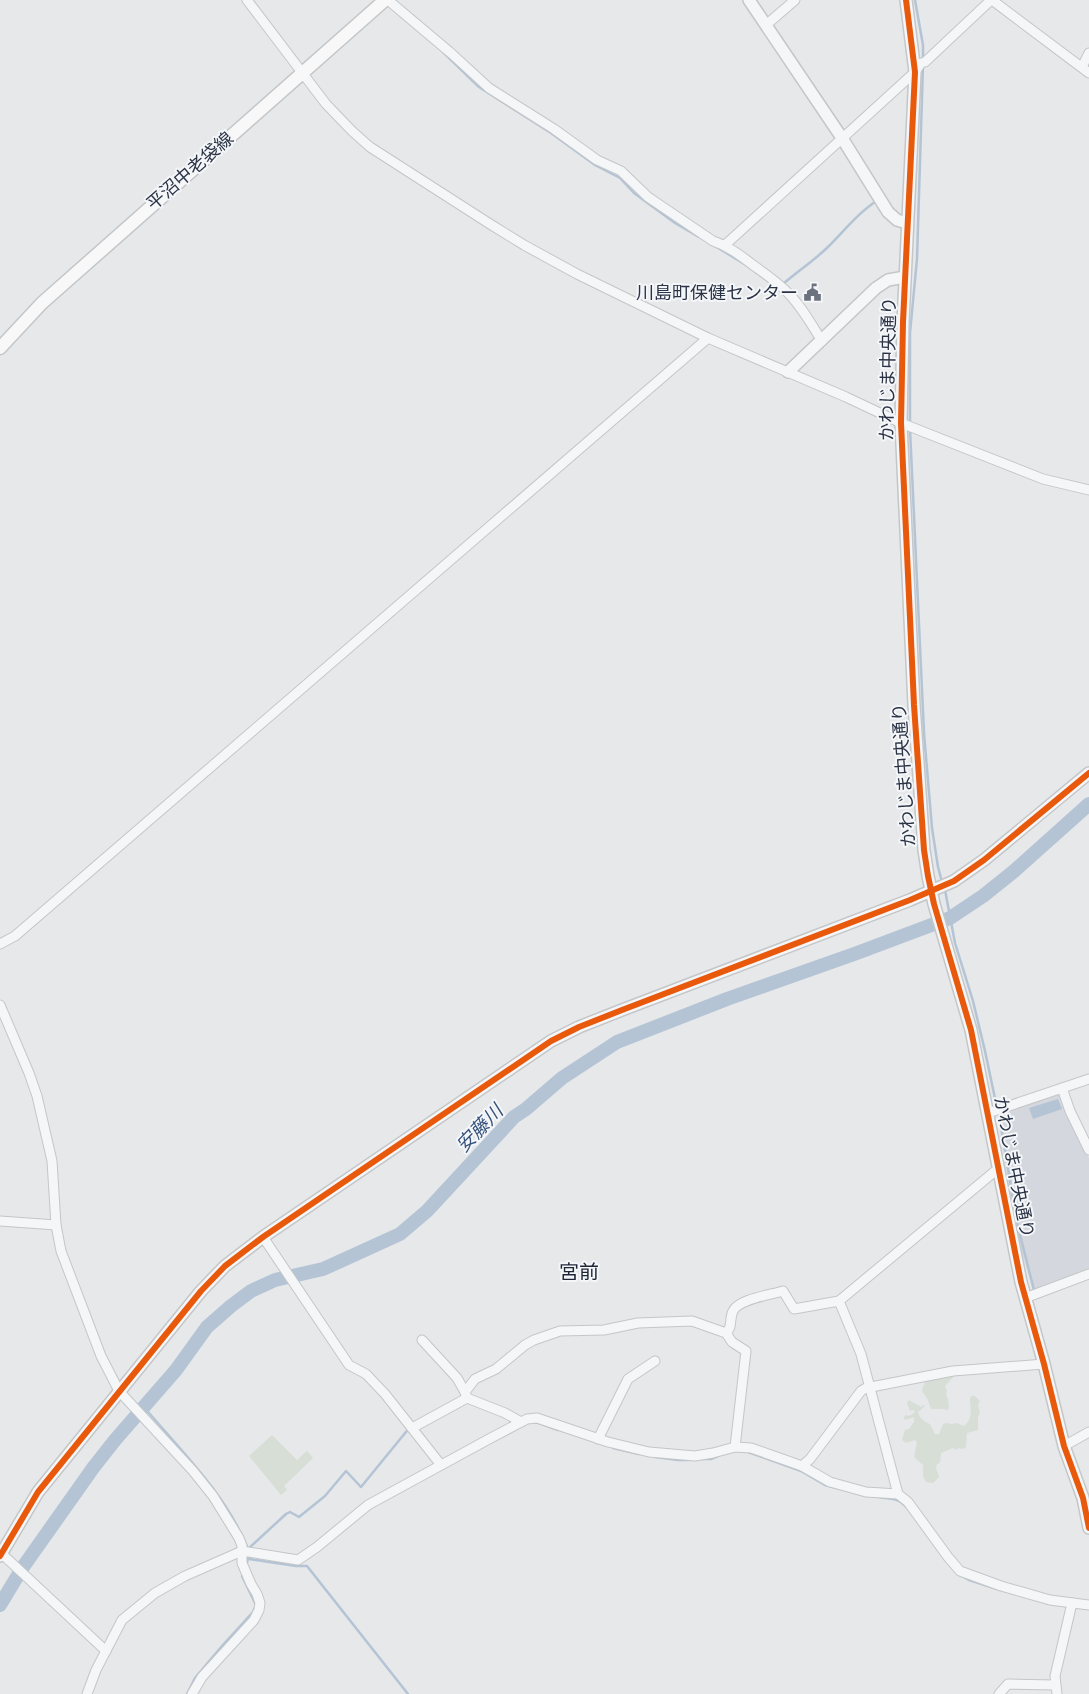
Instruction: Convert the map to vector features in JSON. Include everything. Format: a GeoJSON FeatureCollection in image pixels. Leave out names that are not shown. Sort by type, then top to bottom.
{"type":"FeatureCollection","features":[{"type":"Feature","properties":{"kind":"main road","name":"平沼中老袋線"},"geometry":{"type":"LineString","coordinates":[[0,348],[42,303],[387,0]]}},
{"type":"Feature","properties":{"kind":"street"},"geometry":{"type":"LineString","coordinates":[[247,0],[332,110],[370,147],[546,258],[708,338],[846,397],[901,423],[1043,479],[1089,490]]}},
{"type":"Feature","properties":{"kind":"street"},"geometry":{"type":"LineString","coordinates":[[387,0],[494,92],[554,129],[596,160],[621,171],[648,197],[713,241],[725,245],[777,282],[804,312],[822,341]]}},
{"type":"Feature","properties":{"kind":"street"},"geometry":{"type":"LineString","coordinates":[[749,0],[842,138],[888,212],[896,220],[907,223]]}},
{"type":"Feature","properties":{"kind":"street"},"geometry":{"type":"LineString","coordinates":[[766,26],[795,0]]}},
{"type":"Feature","properties":{"kind":"street","name":"かわじま中央通り"},"geometry":{"type":"LineString","coordinates":[[906,0],[920,66],[907,223],[901,423],[924,850],[935,908],[971,1030],[1010,1229],[1026,1298],[1064,1446],[1083,1498],[1089,1528]]}},
{"type":"Feature","properties":{"kind":"street"},"geometry":{"type":"LineString","coordinates":[[725,245],[992,0],[1085,70],[1089,53]]}},
{"type":"Feature","properties":{"kind":"street"},"geometry":{"type":"LineString","coordinates":[[788,372],[876,288],[888,280],[905,277]]}},
{"type":"Feature","properties":{"kind":"street"},"geometry":{"type":"LineString","coordinates":[[0,944],[15,936],[708,338]]}},
{"type":"Feature","properties":{"kind":"street"},"geometry":{"type":"LineString","coordinates":[[106,1651],[3,1555],[38,1492],[201,1291],[225,1266],[263,1237],[518,1062],[563,1034],[631,1006],[931,892],[954,881],[984,860],[1089,773]]}},
{"type":"Feature","properties":{"kind":"street"},"geometry":{"type":"LineString","coordinates":[[0,1005],[29,1072],[37,1096],[52,1161],[56,1225],[61,1251],[100,1356],[119,1391],[193,1471],[213,1496],[239,1538],[242,1546],[242,1563],[250,1584],[260,1602],[259,1610],[254,1620],[202,1677],[192,1694]]}},
{"type":"Feature","properties":{"kind":"street"},"geometry":{"type":"LineString","coordinates":[[988,1113],[1089,1079]]}},
{"type":"Feature","properties":{"kind":"street"},"geometry":{"type":"LineString","coordinates":[[1062,1088],[1070,1111],[1089,1150]]}},
{"type":"Feature","properties":{"kind":"street"},"geometry":{"type":"LineString","coordinates":[[726,1333],[731,1326],[734,1309],[745,1302],[783,1291],[794,1309],[839,1301],[994,1172],[999,1170]]}},
{"type":"Feature","properties":{"kind":"street"},"geometry":{"type":"LineString","coordinates":[[0,1221],[56,1225]]}},
{"type":"Feature","properties":{"kind":"street"},"geometry":{"type":"LineString","coordinates":[[263,1237],[349,1365],[366,1374],[385,1394],[441,1465]]}},
{"type":"Feature","properties":{"kind":"street"},"geometry":{"type":"LineString","coordinates":[[1026,1298],[1089,1274]]}},
{"type":"Feature","properties":{"kind":"street"},"geometry":{"type":"LineString","coordinates":[[839,1301],[861,1354],[898,1494]]}},
{"type":"Feature","properties":{"kind":"street"},"geometry":{"type":"LineString","coordinates":[[412,1428],[466,1395],[475,1379],[496,1369],[534,1340],[560,1331],[604,1330],[638,1323],[692,1321],[726,1333],[732,1342],[746,1351],[735,1447]]}},
{"type":"Feature","properties":{"kind":"street"},"geometry":{"type":"LineString","coordinates":[[422,1340],[457,1378],[466,1395],[521,1422]]}},
{"type":"Feature","properties":{"kind":"street"},"geometry":{"type":"LineString","coordinates":[[598,1439],[628,1379],[655,1361]]}},
{"type":"Feature","properties":{"kind":"street"},"geometry":{"type":"LineString","coordinates":[[802,1466],[861,1391],[869,1387],[953,1371],[1044,1364]]}},
{"type":"Feature","properties":{"kind":"street"},"geometry":{"type":"LineString","coordinates":[[87,1694],[96,1670],[122,1620],[155,1593],[185,1576],[242,1551],[298,1560],[317,1547],[368,1505],[521,1422],[536,1418],[598,1439],[649,1452],[695,1456],[735,1447],[751,1448],[802,1466],[830,1482],[866,1492],[898,1494],[908,1502],[960,1571],[1050,1600],[1089,1604]]}},
{"type":"Feature","properties":{"kind":"street"},"geometry":{"type":"LineString","coordinates":[[1064,1446],[1089,1432]]}},
{"type":"Feature","properties":{"kind":"street"},"geometry":{"type":"LineString","coordinates":[[1000,1694],[1008,1684],[1056,1690],[1055,1676],[1072,1603]]}},
{"type":"Feature","properties":{"kind":"shaded area"},"geometry":{"type":"Polygon","coordinates":[[[1059,1093],[1070,1122],[1089,1158],[1089,1269],[1033,1291],[1021,1249],[997,1114],[1059,1093]]]}},
{"type":"Feature","properties":{"kind":"shaded area"},"geometry":{"type":"Polygon","coordinates":[[[944,1368],[950,1369],[955,1375],[945,1386],[949,1408],[948,1410],[931,1409],[922,1391],[923,1387],[930,1377],[944,1368]]]}},
{"type":"Feature","properties":{"kind":"shaded area"},"geometry":{"type":"Polygon","coordinates":[[[975,1396],[980,1401],[978,1405],[980,1412],[978,1430],[967,1433],[966,1447],[963,1449],[958,1448],[956,1450],[953,1448],[941,1453],[940,1463],[937,1464],[936,1468],[939,1477],[933,1483],[926,1482],[923,1476],[923,1465],[914,1457],[917,1442],[915,1440],[906,1443],[902,1440],[905,1430],[909,1429],[914,1422],[914,1417],[905,1420],[904,1418],[905,1415],[909,1416],[915,1412],[914,1410],[910,1411],[907,1403],[909,1400],[921,1407],[925,1406],[918,1412],[922,1420],[930,1424],[935,1434],[939,1434],[943,1424],[956,1423],[964,1426],[967,1423],[970,1417],[970,1398],[975,1396]]]}},
{"type":"Feature","properties":{"kind":"shaded area"},"geometry":{"type":"Polygon","coordinates":[[[272,1435],[297,1460],[307,1451],[313,1458],[284,1486],[287,1490],[281,1495],[249,1456],[272,1435]]]}},
{"type":"Feature","properties":{"kind":"water"},"geometry":{"type":"Polygon","coordinates":[[[1058,1099],[1062,1109],[1033,1119],[1029,1108],[1058,1099]]]}},
{"type":"Feature","properties":{"kind":"waterway"},"geometry":{"type":"LineString","coordinates":[[915,0],[923,45],[923,59]]}},
{"type":"Feature","properties":{"kind":"waterway"},"geometry":{"type":"LineString","coordinates":[[443,52],[479,87],[551,133],[595,165],[620,178],[634,193],[675,223],[699,237]]}},
{"type":"Feature","properties":{"kind":"waterway"},"geometry":{"type":"LineString","coordinates":[[910,424],[910,333],[917,259],[923,65]]}},
{"type":"Feature","properties":{"kind":"waterway"},"geometry":{"type":"LineString","coordinates":[[783,284],[824,251],[858,216],[878,200]]}},
{"type":"Feature","properties":{"kind":"waterway"},"geometry":{"type":"LineString","coordinates":[[715,246],[746,265],[776,287]]}},
{"type":"Feature","properties":{"kind":"waterway"},"geometry":{"type":"LineString","coordinates":[[910,429],[924,733],[932,828],[942,882]]}},
{"type":"Feature","properties":{"kind":"waterway","name":"安藤川"},"geometry":{"type":"LineString","coordinates":[[0,1605],[23,1567],[115,1440],[176,1370],[207,1327],[251,1291],[275,1280],[323,1269],[400,1234],[427,1211],[514,1117],[562,1078],[617,1042],[727,999],[950,918],[983,896],[1013,872],[1089,804]]}},
{"type":"Feature","properties":{"kind":"waterway"},"geometry":{"type":"LineString","coordinates":[[945,890],[955,943],[973,1001],[997,1108]]}},
{"type":"Feature","properties":{"kind":"waterway"},"geometry":{"type":"LineString","coordinates":[[999,1113],[1017,1223],[1034,1290]]}},
{"type":"Feature","properties":{"kind":"waterway"},"geometry":{"type":"LineString","coordinates":[[143,1406],[215,1491],[239,1529],[248,1549]]}},
{"type":"Feature","properties":{"kind":"waterway"},"geometry":{"type":"LineString","coordinates":[[530,1422],[539,1423],[558,1430]]}},
{"type":"Feature","properties":{"kind":"waterway"},"geometry":{"type":"LineString","coordinates":[[248,1549],[286,1514],[290,1512],[299,1517],[325,1496],[346,1471],[361,1487],[410,1427]]}},
{"type":"Feature","properties":{"kind":"waterway"},"geometry":{"type":"LineString","coordinates":[[613,1448],[639,1454]]}},
{"type":"Feature","properties":{"kind":"waterway"},"geometry":{"type":"LineString","coordinates":[[748,1452],[801,1471],[825,1485],[845,1490]]}},
{"type":"Feature","properties":{"kind":"waterway"},"geometry":{"type":"LineString","coordinates":[[702,1459],[711,1459],[718,1456]]}},
{"type":"Feature","properties":{"kind":"waterway"},"geometry":{"type":"LineString","coordinates":[[655,1457],[689,1460]]}},
{"type":"Feature","properties":{"kind":"waterway"},"geometry":{"type":"LineString","coordinates":[[879,1497],[899,1501],[909,1510]]}},
{"type":"Feature","properties":{"kind":"waterway"},"geometry":{"type":"LineString","coordinates":[[246,1566],[249,1555]]}},
{"type":"Feature","properties":{"kind":"waterway"},"geometry":{"type":"LineString","coordinates":[[249,1559],[307,1566],[408,1694]]}},
{"type":"Feature","properties":{"kind":"waterway"},"geometry":{"type":"LineString","coordinates":[[187,1694],[195,1678],[253,1612],[256,1605],[242,1576],[243,1574]]}},
{"type":"Feature","properties":{"kind":"waterway"},"geometry":{"type":"LineString","coordinates":[[960,1575],[997,1589]]}},
{"type":"Feature","properties":{"kind":"cycle path"},"geometry":{"type":"LineString","coordinates":[[906,0],[915,72],[903,322],[901,423],[914,705],[924,850],[934,904],[971,1030],[1021,1282],[1064,1446],[1083,1498],[1089,1528]]}},
{"type":"Feature","properties":{"kind":"cycle path"},"geometry":{"type":"LineString","coordinates":[[0,1556],[38,1492],[201,1291],[225,1266],[263,1237],[551,1041],[579,1027],[910,900],[954,881],[984,860],[1089,773]]}},
{"type":"Feature","properties":{"kind":"place","name":"川島町保健センター"},"geometry":{"type":"Point","coordinates":[812,293]}},
{"type":"Feature","properties":{"kind":"district","name":"宮前"},"geometry":{"type":"Point","coordinates":[579,1272]}}]}
